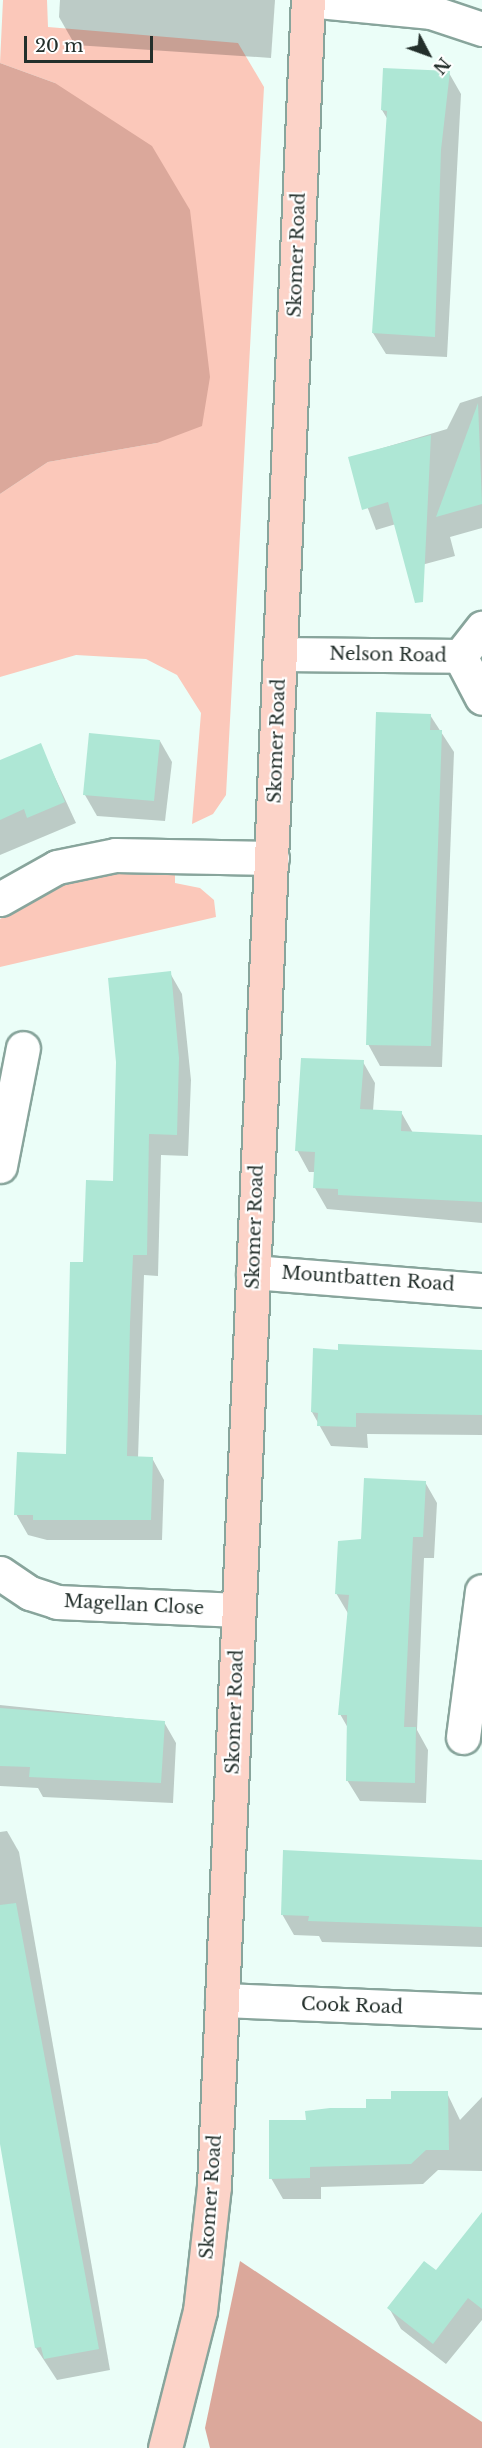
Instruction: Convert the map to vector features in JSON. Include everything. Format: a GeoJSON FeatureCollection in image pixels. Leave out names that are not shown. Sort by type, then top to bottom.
{"type":"FeatureCollection","features":[{"type":"Feature","properties":{"kind":"street"},"geometry":{"type":"LineString","coordinates":[[308,0],[431,12],[482,29]]}},
{"type":"Feature","properties":{"kind":"street","name":"Skomer Road"},"geometry":{"type":"LineString","coordinates":[[165,2448],[200,2311],[208,2248],[222,2000],[308,0]]}},
{"type":"Feature","properties":{"kind":"street","name":"Nelson Road"},"geometry":{"type":"LineString","coordinates":[[280,654],[460,656],[482,628]]}},
{"type":"Feature","properties":{"kind":"street"},"geometry":{"type":"LineString","coordinates":[[460,656],[482,698]]}},
{"type":"Feature","properties":{"kind":"street"},"geometry":{"type":"LineString","coordinates":[[0,899],[57,867],[115,855],[272,858]]}},
{"type":"Feature","properties":{"kind":"street"},"geometry":{"type":"LineString","coordinates":[[0,1166],[22,1048]]}},
{"type":"Feature","properties":{"kind":"street","name":"Mountbatten Road"},"geometry":{"type":"LineString","coordinates":[[253,1272],[482,1290]]}},
{"type":"Feature","properties":{"kind":"street","name":"Magellan Close"},"geometry":{"type":"LineString","coordinates":[[0,1573],[30,1593],[57,1602],[239,1610]]}},
{"type":"Feature","properties":{"kind":"street"},"geometry":{"type":"LineString","coordinates":[[463,1737],[482,1591]]}},
{"type":"Feature","properties":{"kind":"street","name":"Cook Road"},"geometry":{"type":"LineString","coordinates":[[222,2000],[482,2011]]}},
{"type":"Feature","properties":{"kind":"shaded area"},"geometry":{"type":"Polygon","coordinates":[[[3,0],[47,0],[48,27],[238,43],[264,87],[226,795],[213,814],[192,824],[201,713],[177,675],[146,659],[76,655],[0,677],[0,494],[48,462],[157,443],[55,83],[0,63],[3,0]]]}},
{"type":"Feature","properties":{"kind":"shaded area"},"geometry":{"type":"Polygon","coordinates":[[[0,63],[55,83],[152,146],[190,210],[210,377],[202,426],[157,443],[48,462],[0,494],[0,63]]]}},
{"type":"Feature","properties":{"kind":"shaded area"},"geometry":{"type":"Polygon","coordinates":[[[102,870],[175,874],[175,883],[200,888],[214,900],[216,917],[0,967],[0,919],[74,877],[102,870]]]}},
{"type":"Feature","properties":{"kind":"shaded area"},"geometry":{"type":"Polygon","coordinates":[[[240,2261],[482,2422],[482,2448],[210,2448],[205,2428],[240,2261]]]}},
{"type":"Feature","properties":{"kind":"building"},"geometry":{"type":"Polygon","coordinates":[[[383,68],[450,71],[441,150],[435,337],[372,333],[387,111],[381,110],[383,68]]]}},
{"type":"Feature","properties":{"kind":"building"},"geometry":{"type":"Polygon","coordinates":[[[478,403],[482,504],[436,517],[478,403]]]}},
{"type":"Feature","properties":{"kind":"building"},"geometry":{"type":"Polygon","coordinates":[[[431,435],[423,602],[415,603],[388,502],[362,510],[348,457],[431,435]]]}},
{"type":"Feature","properties":{"kind":"building"},"geometry":{"type":"Polygon","coordinates":[[[376,712],[431,714],[430,730],[442,730],[431,1046],[366,1045],[376,712]]]}},
{"type":"Feature","properties":{"kind":"building"},"geometry":{"type":"Polygon","coordinates":[[[89,733],[160,740],[154,801],[83,795],[89,733]]]}},
{"type":"Feature","properties":{"kind":"building"},"geometry":{"type":"Polygon","coordinates":[[[41,743],[65,802],[27,818],[24,809],[0,820],[0,760],[41,743]]]}},
{"type":"Feature","properties":{"kind":"building"},"geometry":{"type":"Polygon","coordinates":[[[171,971],[179,1058],[177,1135],[149,1134],[147,1255],[133,1255],[130,1324],[127,1456],[153,1457],[151,1520],[33,1520],[33,1515],[14,1515],[17,1452],[66,1454],[70,1262],[83,1262],[86,1180],[113,1181],[116,1062],[108,978],[171,971]]]}},
{"type":"Feature","properties":{"kind":"building"},"geometry":{"type":"Polygon","coordinates":[[[301,1058],[364,1060],[360,1109],[402,1111],[401,1131],[482,1135],[482,1202],[338,1195],[338,1189],[313,1188],[315,1152],[295,1151],[301,1058]]]}},
{"type":"Feature","properties":{"kind":"building"},"geometry":{"type":"Polygon","coordinates":[[[338,1344],[482,1350],[482,1415],[356,1413],[356,1427],[317,1426],[318,1413],[311,1412],[313,1348],[338,1350],[338,1344]]]}},
{"type":"Feature","properties":{"kind":"building"},"geometry":{"type":"Polygon","coordinates":[[[364,1478],[426,1481],[423,1537],[413,1537],[404,1727],[416,1727],[415,1783],[346,1781],[347,1715],[338,1715],[349,1595],[335,1594],[338,1541],[361,1539],[364,1478]]]}},
{"type":"Feature","properties":{"kind":"building"},"geometry":{"type":"Polygon","coordinates":[[[0,1708],[165,1721],[161,1783],[29,1777],[30,1767],[0,1766],[0,1708]]]}},
{"type":"Feature","properties":{"kind":"building"},"geometry":{"type":"Polygon","coordinates":[[[283,1850],[482,1860],[482,1927],[308,1921],[309,1916],[281,1915],[283,1850]]]}},
{"type":"Feature","properties":{"kind":"building"},"geometry":{"type":"Polygon","coordinates":[[[16,1903],[99,2349],[44,2359],[41,2347],[35,2348],[0,2144],[0,1905],[16,1903]]]}},
{"type":"Feature","properties":{"kind":"building"},"geometry":{"type":"Polygon","coordinates":[[[391,2091],[448,2091],[449,2150],[426,2150],[411,2164],[310,2167],[310,2178],[269,2179],[269,2120],[306,2120],[305,2111],[366,2108],[366,2099],[391,2099],[391,2091]]]}},
{"type":"Feature","properties":{"kind":"building"},"geometry":{"type":"Polygon","coordinates":[[[482,2212],[482,2309],[468,2298],[433,2344],[387,2308],[424,2261],[436,2270],[482,2212]]]}}]}
